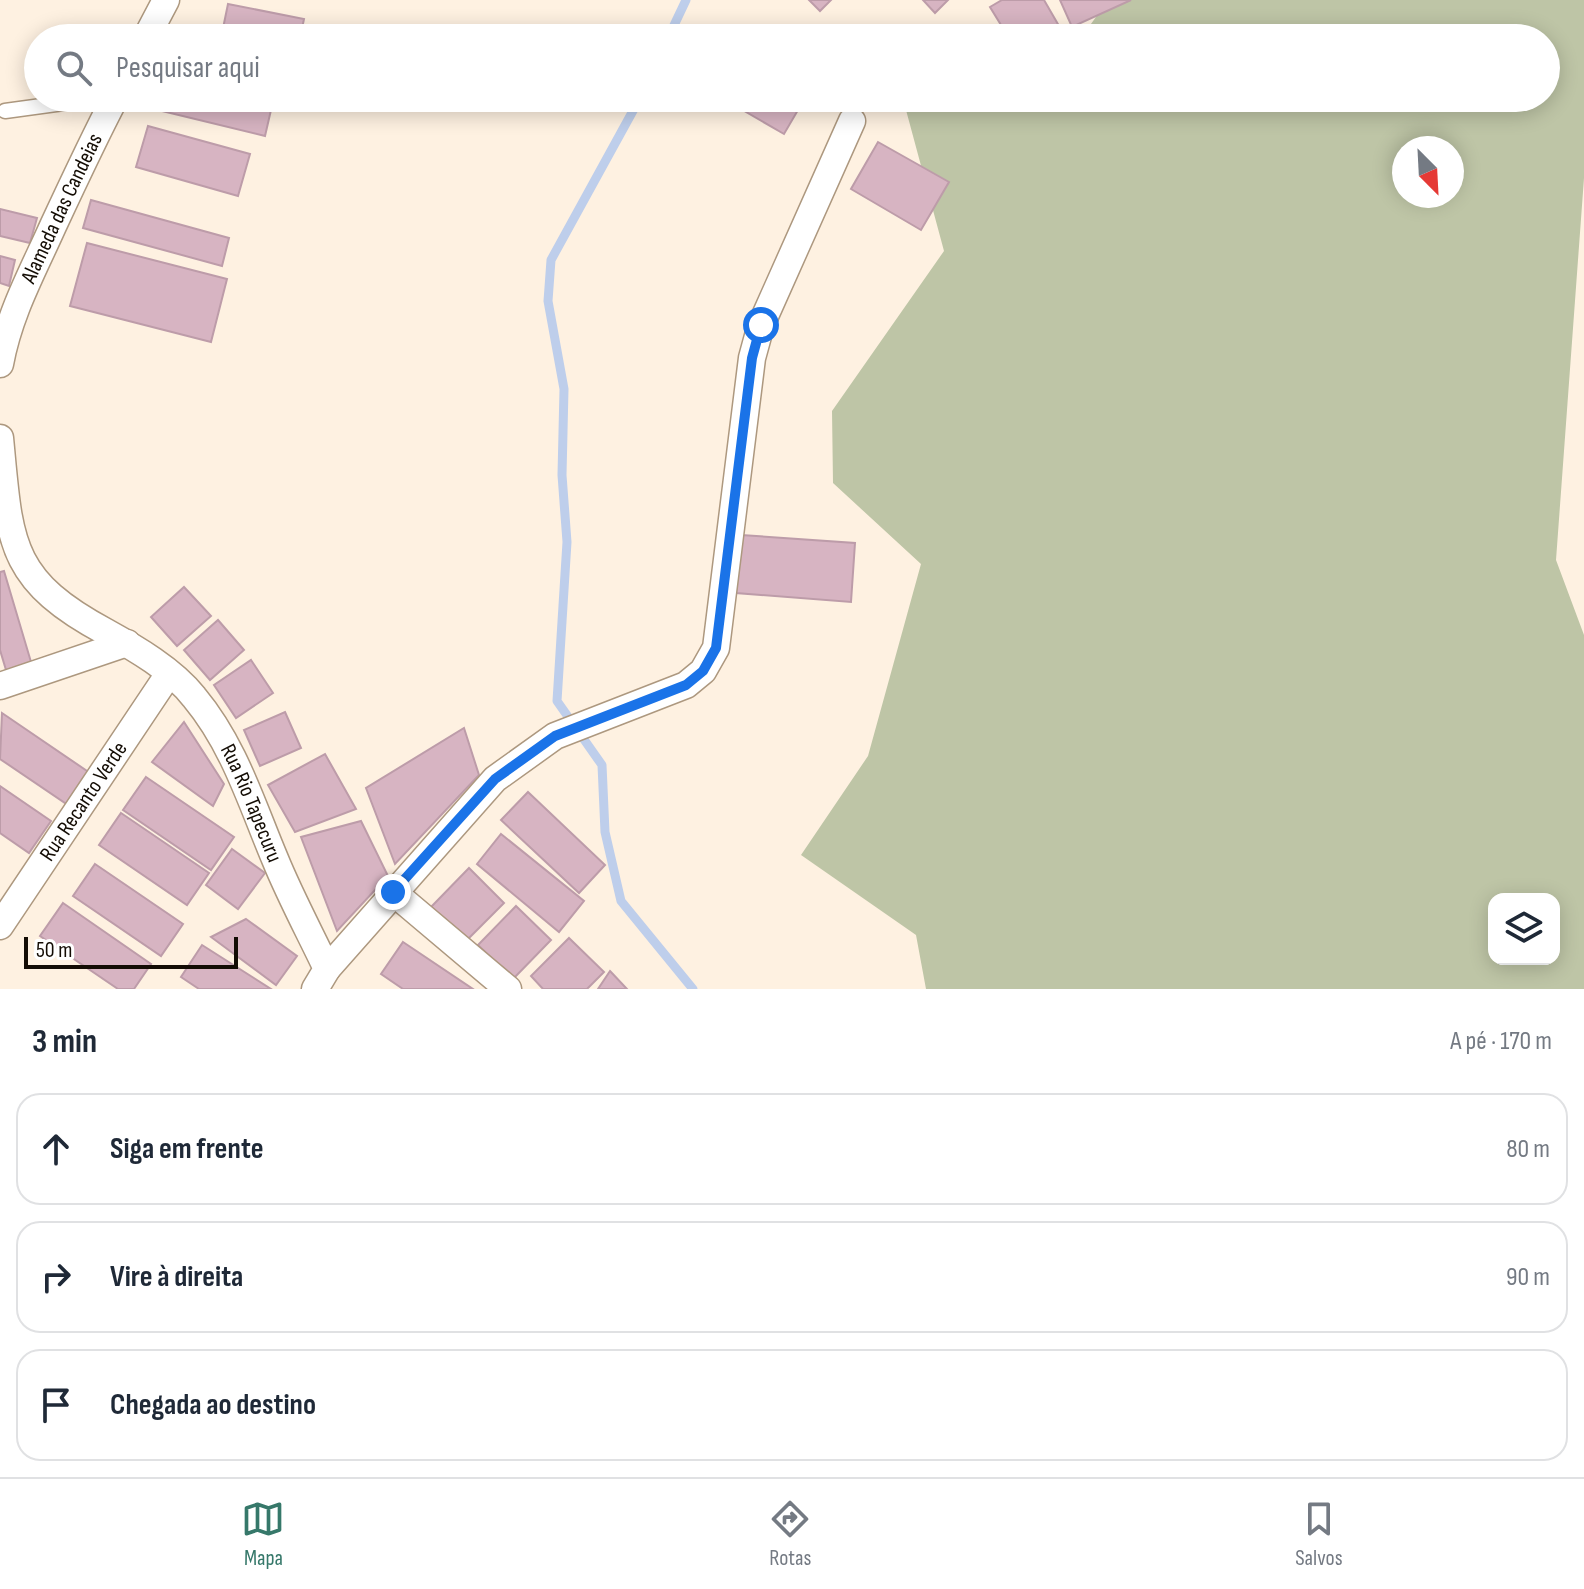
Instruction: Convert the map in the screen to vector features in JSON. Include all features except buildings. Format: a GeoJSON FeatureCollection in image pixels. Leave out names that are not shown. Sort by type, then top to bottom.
{"type":"FeatureCollection","features":[{"type":"Feature","properties":{"kind":"street"},"geometry":{"type":"LineString","coordinates":[[153,24],[166,0]]}},
{"type":"Feature","properties":{"kind":"street","name":"Alameda das Candeias"},"geometry":{"type":"LineString","coordinates":[[0,364],[7,325],[27,277],[108,112]]}},
{"type":"Feature","properties":{"kind":"street"},"geometry":{"type":"LineString","coordinates":[[321,979],[393,892],[495,779],[555,736],[686,685],[703,671],[716,648],[752,358],[761,325],[852,121]]}},
{"type":"Feature","properties":{"kind":"street"},"geometry":{"type":"LineString","coordinates":[[0,438],[8,516],[16,547],[30,577],[62,606],[127,643]]}},
{"type":"Feature","properties":{"kind":"street"},"geometry":{"type":"LineString","coordinates":[[0,686],[127,643]]}},
{"type":"Feature","properties":{"kind":"street","name":"Rua Rio Tapecuru"},"geometry":{"type":"LineString","coordinates":[[127,643],[192,693],[226,741],[321,979]]}},
{"type":"Feature","properties":{"kind":"street","name":"Rua Recanto Verde"},"geometry":{"type":"LineString","coordinates":[[0,926],[168,675]]}},
{"type":"Feature","properties":{"kind":"street"},"geometry":{"type":"LineString","coordinates":[[393,892],[508,989]]}},
{"type":"Feature","properties":{"kind":"lane"},"geometry":{"type":"LineString","coordinates":[[5,111],[24,108]]}},
{"type":"Feature","properties":{"kind":"green space"},"geometry":{"type":"Polygon","coordinates":[[[1108,0],[1584,0],[1584,178],[1556,560],[1584,635],[1584,989],[926,989],[916,935],[801,855],[868,756],[921,564],[833,483],[832,411],[944,251],[907,112],[1560,112],[1560,24],[1091,24],[1108,0]]]}},
{"type":"Feature","properties":{"kind":"waterway"},"geometry":{"type":"LineString","coordinates":[[675,24],[686,0]]}},
{"type":"Feature","properties":{"kind":"waterway"},"geometry":{"type":"LineString","coordinates":[[632,112],[551,260],[548,301],[564,389],[562,475],[567,542],[557,701],[602,765],[605,832],[621,901],[693,989]]}},
{"type":"Feature","properties":{"kind":"route"},"geometry":{"type":"LineString","coordinates":[[393,892],[495,779],[555,736],[686,685],[703,671],[716,648],[752,358],[761,325]]}}]}
